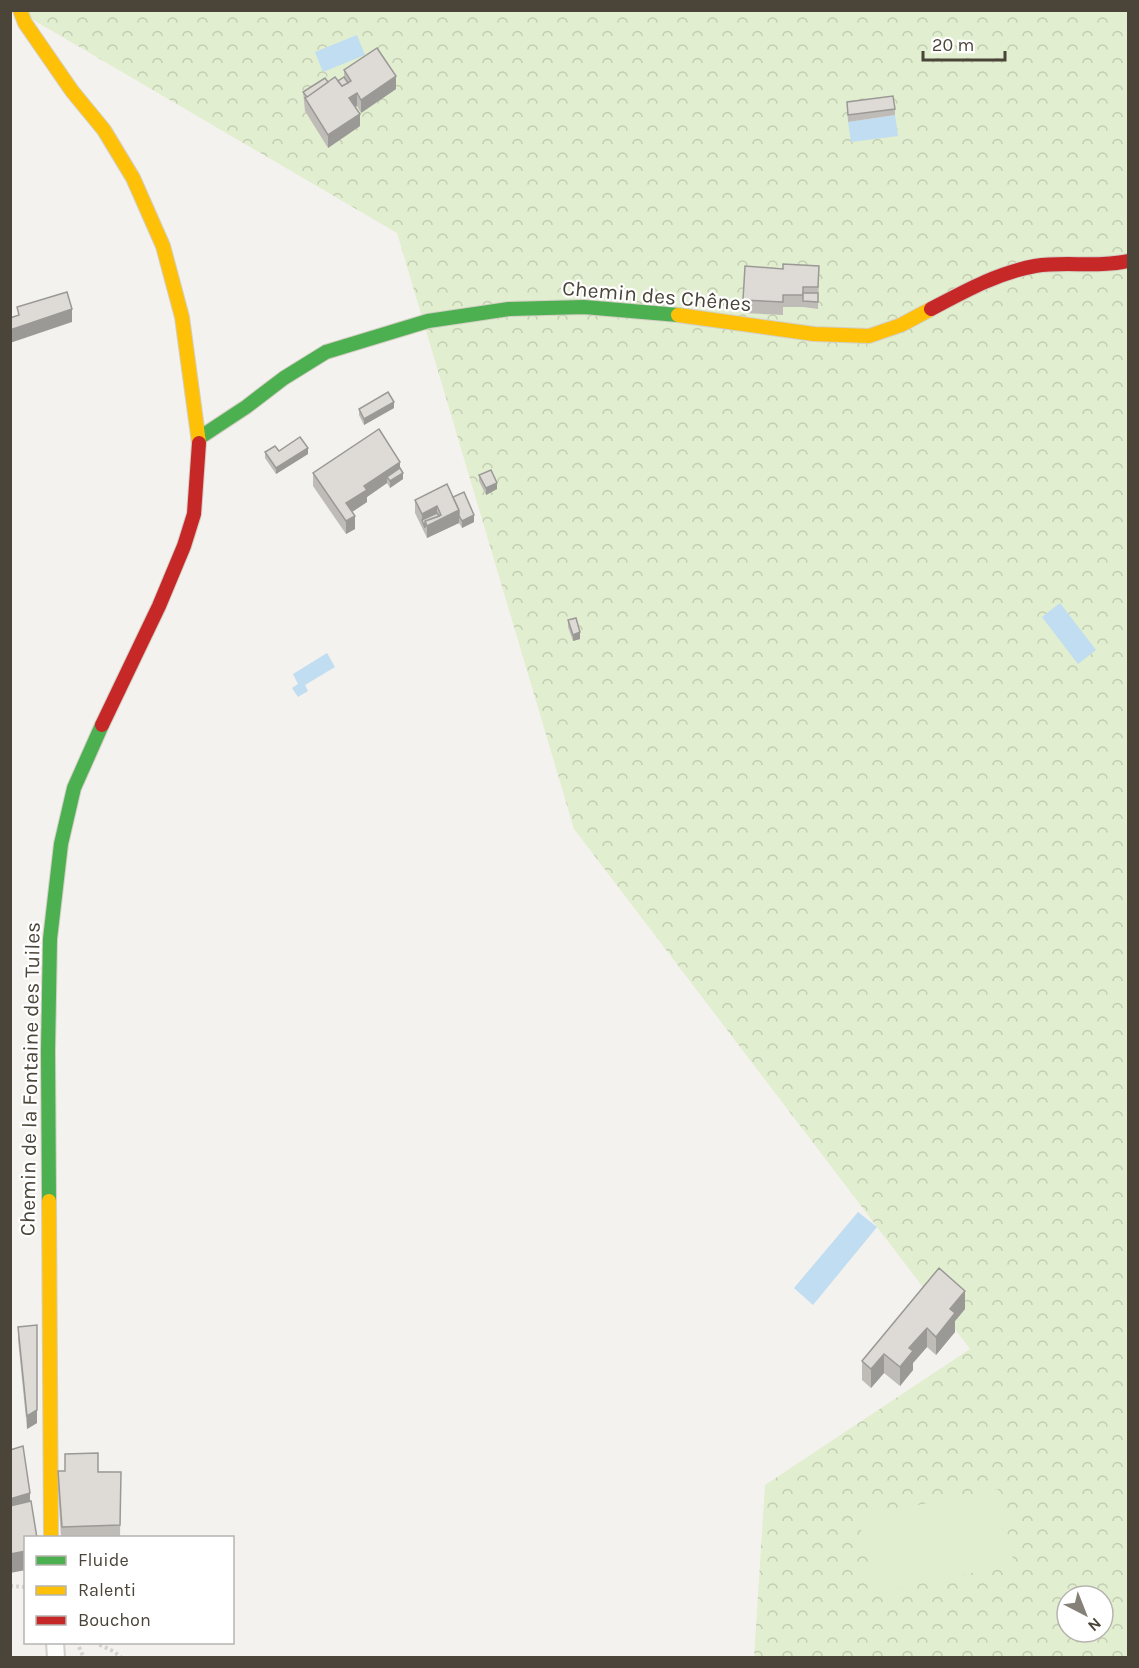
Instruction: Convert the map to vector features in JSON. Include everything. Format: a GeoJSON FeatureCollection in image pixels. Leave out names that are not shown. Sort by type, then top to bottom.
{"type":"FeatureCollection","features":[{"type":"Feature","properties":{"kind":"street","name":"Chemin de la Fontaine des Tuiles"},"geometry":{"type":"LineString","coordinates":[[20,10],[25,23],[72,91],[104,130],[133,178],[163,246],[182,317],[199,438],[194,514],[184,546],[159,606],[121,681],[74,788],[61,844],[50,939],[48,1051],[51,1536]]}},
{"type":"Feature","properties":{"kind":"street","name":"Chemin des Chênes"},"geometry":{"type":"LineString","coordinates":[[199,438],[284,378],[326,352],[428,321],[509,309],[584,307],[675,315],[814,334],[869,336],[910,321],[987,279],[1036,266],[1111,265],[1128,261]]}},
{"type":"Feature","properties":{"kind":"path"},"geometry":{"type":"LineString","coordinates":[[98,1644],[122,1658]]}},
{"type":"Feature","properties":{"kind":"green space"},"geometry":{"type":"Polygon","coordinates":[[[18,11],[1128,11],[1128,1657],[754,1657],[765,1485],[970,1349],[574,829],[397,233],[18,11]]]}},
{"type":"Feature","properties":{"kind":"green space"},"geometry":{"type":"Polygon","coordinates":[[[998,1489],[1014,1564],[876,1593],[858,1517],[998,1489]]]}},
{"type":"Feature","properties":{"kind":"water"},"geometry":{"type":"Polygon","coordinates":[[[357,35],[365,55],[323,72],[315,52],[357,35]]]}},
{"type":"Feature","properties":{"kind":"water"},"geometry":{"type":"Polygon","coordinates":[[[895,115],[898,136],[851,142],[848,122],[895,115]]]}},
{"type":"Feature","properties":{"kind":"water"},"geometry":{"type":"Polygon","coordinates":[[[1060,603],[1096,650],[1078,664],[1042,617],[1060,603]]]}},
{"type":"Feature","properties":{"kind":"water"},"geometry":{"type":"Polygon","coordinates":[[[327,653],[335,667],[305,685],[308,691],[298,697],[292,688],[298,684],[293,674],[327,653]]]}},
{"type":"Feature","properties":{"kind":"water"},"geometry":{"type":"Polygon","coordinates":[[[858,1212],[877,1227],[813,1305],[794,1288],[858,1212]]]}},
{"type":"Feature","properties":{"kind":"building"},"geometry":{"type":"Polygon","coordinates":[[[377,48],[396,76],[361,100],[357,93],[349,98],[360,114],[328,135],[305,98],[335,77],[342,86],[351,81],[344,70],[377,48]]]}},
{"type":"Feature","properties":{"kind":"building"},"geometry":{"type":"Polygon","coordinates":[[[344,77],[348,83],[342,86],[338,81],[344,77]]]}},
{"type":"Feature","properties":{"kind":"building"},"geometry":{"type":"Polygon","coordinates":[[[325,78],[328,82],[307,97],[303,92],[325,78]]]}},
{"type":"Feature","properties":{"kind":"building"},"geometry":{"type":"Polygon","coordinates":[[[893,96],[895,109],[848,115],[847,102],[893,96]]]}},
{"type":"Feature","properties":{"kind":"building"},"geometry":{"type":"Polygon","coordinates":[[[783,264],[819,266],[818,287],[803,287],[803,295],[783,295],[783,302],[743,300],[745,266],[783,269],[783,264]]]}},
{"type":"Feature","properties":{"kind":"building"},"geometry":{"type":"Polygon","coordinates":[[[67,292],[72,309],[10,330],[10,318],[19,315],[17,307],[67,292]]]}},
{"type":"Feature","properties":{"kind":"building"},"geometry":{"type":"Polygon","coordinates":[[[803,293],[818,293],[818,302],[803,301],[803,293]]]}},
{"type":"Feature","properties":{"kind":"building"},"geometry":{"type":"Polygon","coordinates":[[[388,392],[394,402],[364,419],[359,409],[388,392]]]}},
{"type":"Feature","properties":{"kind":"building"},"geometry":{"type":"Polygon","coordinates":[[[379,429],[400,462],[364,486],[367,490],[346,503],[355,516],[346,521],[313,473],[379,429]]]}},
{"type":"Feature","properties":{"kind":"building"},"geometry":{"type":"Polygon","coordinates":[[[300,437],[308,448],[276,468],[265,452],[275,446],[279,451],[300,437]]]}},
{"type":"Feature","properties":{"kind":"building"},"geometry":{"type":"Polygon","coordinates":[[[400,468],[403,473],[390,481],[387,477],[400,468]]]}},
{"type":"Feature","properties":{"kind":"building"},"geometry":{"type":"Polygon","coordinates":[[[491,470],[497,483],[486,488],[479,475],[491,470]]]}},
{"type":"Feature","properties":{"kind":"building"},"geometry":{"type":"Polygon","coordinates":[[[447,484],[459,510],[427,526],[425,521],[441,515],[437,506],[422,514],[415,500],[447,484]]]}},
{"type":"Feature","properties":{"kind":"building"},"geometry":{"type":"Polygon","coordinates":[[[464,492],[474,515],[462,521],[453,497],[464,492]]]}},
{"type":"Feature","properties":{"kind":"building"},"geometry":{"type":"Polygon","coordinates":[[[437,513],[439,516],[425,521],[425,528],[422,520],[437,513]]]}},
{"type":"Feature","properties":{"kind":"building"},"geometry":{"type":"Polygon","coordinates":[[[576,618],[580,632],[573,635],[568,620],[576,618]]]}},
{"type":"Feature","properties":{"kind":"building"},"geometry":{"type":"Polygon","coordinates":[[[939,1268],[965,1291],[950,1309],[955,1313],[936,1337],[927,1328],[909,1348],[913,1351],[900,1367],[884,1354],[871,1369],[862,1361],[939,1268]]]}},
{"type":"Feature","properties":{"kind":"building"},"geometry":{"type":"Polygon","coordinates":[[[37,1325],[37,1410],[27,1416],[18,1327],[37,1325]]]}},
{"type":"Feature","properties":{"kind":"building"},"geometry":{"type":"Polygon","coordinates":[[[23,1446],[30,1493],[10,1499],[10,1450],[23,1446]]]}},
{"type":"Feature","properties":{"kind":"building"},"geometry":{"type":"Polygon","coordinates":[[[98,1453],[98,1472],[121,1472],[120,1525],[62,1527],[58,1471],[65,1471],[65,1454],[98,1453]]]}},
{"type":"Feature","properties":{"kind":"building"},"geometry":{"type":"Polygon","coordinates":[[[31,1501],[37,1536],[24,1536],[24,1551],[10,1554],[10,1506],[31,1501]]]}},
{"type":"Feature","properties":{"kind":"traffic: fast"},"geometry":{"type":"LineString","coordinates":[[199,438],[284,378],[326,352],[428,321],[509,309],[584,307],[678,315]]}},
{"type":"Feature","properties":{"kind":"traffic: fast"},"geometry":{"type":"LineString","coordinates":[[49,1201],[50,939],[61,844],[74,788],[102,725]]}},
{"type":"Feature","properties":{"kind":"traffic: slow"},"geometry":{"type":"LineString","coordinates":[[20,10],[25,23],[72,91],[104,130],[133,178],[163,246],[182,317],[199,443]]}},
{"type":"Feature","properties":{"kind":"traffic: slow"},"geometry":{"type":"LineString","coordinates":[[678,315],[814,334],[869,336],[901,325],[931,309]]}},
{"type":"Feature","properties":{"kind":"traffic: slow"},"geometry":{"type":"LineString","coordinates":[[49,1201],[51,1536]]}},
{"type":"Feature","properties":{"kind":"traffic: jam"},"geometry":{"type":"LineString","coordinates":[[931,309],[981,283],[1021,269],[1047,265],[1105,264],[1128,261]]}},
{"type":"Feature","properties":{"kind":"traffic: jam"},"geometry":{"type":"LineString","coordinates":[[102,725],[159,606],[184,546],[194,514],[199,443]]}}]}
